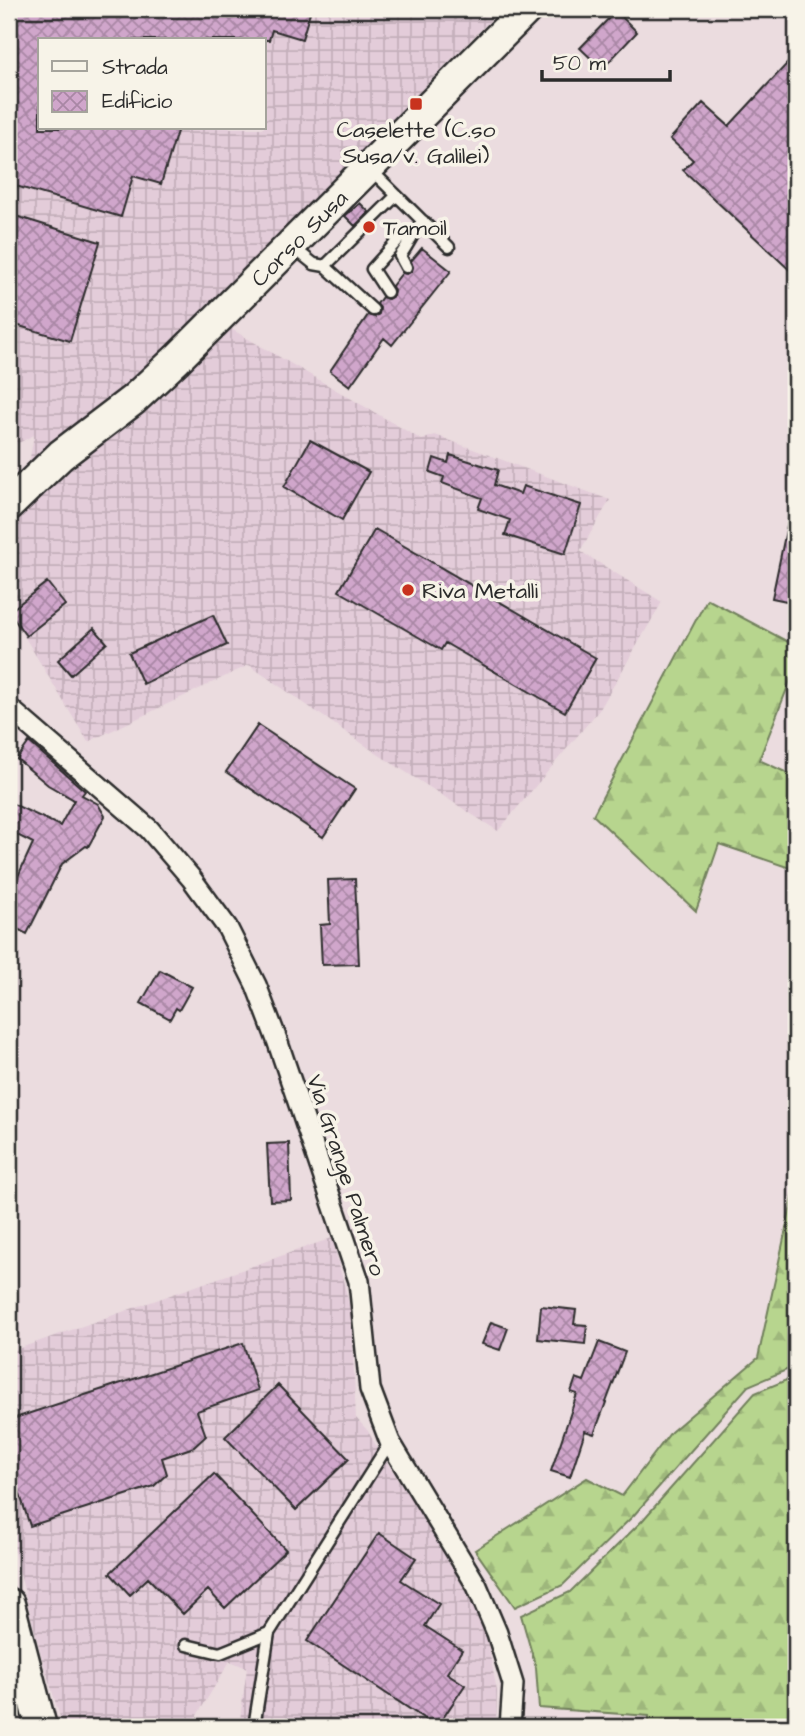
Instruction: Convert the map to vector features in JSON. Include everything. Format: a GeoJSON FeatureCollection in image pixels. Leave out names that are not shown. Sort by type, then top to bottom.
{"type":"FeatureCollection","features":[{"type":"Feature","properties":{"kind":"main road","name":"Corso Susa"},"geometry":{"type":"LineString","coordinates":[[9,505],[61,455],[133,400],[527,9]]}},
{"type":"Feature","properties":{"kind":"main road","name":"Corso Susa"},"geometry":{"type":"LineString","coordinates":[[9,483],[61,455]]}},
{"type":"Feature","properties":{"kind":"main road"},"geometry":{"type":"LineString","coordinates":[[9,1604],[41,1727]]}},
{"type":"Feature","properties":{"kind":"street","name":"Via Grange Palmero"},"geometry":{"type":"LineString","coordinates":[[9,708],[149,829],[191,878],[233,939],[256,985],[359,1281],[370,1389],[390,1442],[482,1598],[497,1633],[513,1684],[510,1727]]}},
{"type":"Feature","properties":{"kind":"lane"},"geometry":{"type":"LineString","coordinates":[[369,168],[449,247]]}},
{"type":"Feature","properties":{"kind":"lane"},"geometry":{"type":"LineString","coordinates":[[325,266],[396,196]]}},
{"type":"Feature","properties":{"kind":"lane"},"geometry":{"type":"LineString","coordinates":[[407,267],[400,256],[413,232],[423,221]]}},
{"type":"Feature","properties":{"kind":"lane"},"geometry":{"type":"LineString","coordinates":[[387,292],[372,269],[401,237],[413,232]]}},
{"type":"Feature","properties":{"kind":"lane"},"geometry":{"type":"LineString","coordinates":[[291,246],[314,264],[325,266],[373,310]]}},
{"type":"Feature","properties":{"kind":"lane"},"geometry":{"type":"LineString","coordinates":[[254,1727],[269,1633],[390,1442]]}},
{"type":"Feature","properties":{"kind":"lane"},"geometry":{"type":"LineString","coordinates":[[186,1645],[220,1653],[269,1633]]}},
{"type":"Feature","properties":{"kind":"shaded area"},"geometry":{"type":"Polygon","coordinates":[[[9,9],[501,9],[202,312],[422,440],[435,435],[610,500],[580,551],[662,602],[600,709],[498,831],[376,753],[249,665],[88,742],[9,611],[9,576],[34,435],[9,448],[9,9]]]}},
{"type":"Feature","properties":{"kind":"shaded area"},"geometry":{"type":"Polygon","coordinates":[[[332,1238],[351,1311],[356,1418],[368,1431],[471,1588],[486,1634],[497,1691],[496,1727],[239,1727],[247,1668],[230,1661],[190,1727],[63,1727],[9,1532],[9,1352],[332,1238]]]}},
{"type":"Feature","properties":{"kind":"green space"},"geometry":{"type":"Polygon","coordinates":[[[707,599],[796,646],[796,666],[759,760],[796,777],[796,870],[719,844],[696,911],[593,815],[707,599]]]}},
{"type":"Feature","properties":{"kind":"green space"},"geometry":{"type":"Polygon","coordinates":[[[796,1183],[796,1366],[748,1386],[634,1515],[563,1585],[515,1607],[475,1550],[587,1478],[622,1496],[671,1432],[758,1358],[796,1183]]]}},
{"type":"Feature","properties":{"kind":"green space"},"geometry":{"type":"Polygon","coordinates":[[[796,1376],[796,1727],[649,1727],[649,1716],[539,1708],[536,1668],[521,1615],[570,1592],[642,1521],[755,1393],[796,1376]]]}},
{"type":"Feature","properties":{"kind":"building"},"geometry":{"type":"Polygon","coordinates":[[[9,9],[311,9],[302,39],[272,30],[269,40],[38,38],[38,130],[177,130],[161,184],[133,176],[121,217],[9,184],[9,9]]]}},
{"type":"Feature","properties":{"kind":"building"},"geometry":{"type":"Polygon","coordinates":[[[616,11],[637,32],[602,69],[580,48],[616,11]]]}},
{"type":"Feature","properties":{"kind":"building"},"geometry":{"type":"Polygon","coordinates":[[[796,54],[796,276],[683,170],[693,160],[670,139],[703,103],[729,126],[796,54]]]}},
{"type":"Feature","properties":{"kind":"building"},"geometry":{"type":"Polygon","coordinates":[[[360,203],[369,212],[355,226],[345,216],[360,203]]]}},
{"type":"Feature","properties":{"kind":"building"},"geometry":{"type":"Polygon","coordinates":[[[9,214],[100,242],[70,341],[9,323],[9,214]]]}},
{"type":"Feature","properties":{"kind":"building"},"geometry":{"type":"Polygon","coordinates":[[[422,248],[451,271],[392,345],[384,338],[350,386],[330,371],[368,315],[375,317],[379,314],[380,308],[377,304],[382,297],[388,299],[393,296],[392,286],[402,273],[412,271],[411,261],[422,248]]]}},
{"type":"Feature","properties":{"kind":"building"},"geometry":{"type":"Polygon","coordinates":[[[310,440],[369,472],[342,520],[284,487],[310,440]]]}},
{"type":"Feature","properties":{"kind":"building"},"geometry":{"type":"Polygon","coordinates":[[[450,455],[498,470],[494,485],[520,494],[523,486],[581,505],[565,554],[505,535],[510,520],[478,509],[482,498],[442,483],[444,477],[430,472],[434,458],[448,463],[450,455]]]}},
{"type":"Feature","properties":{"kind":"building"},"geometry":{"type":"Polygon","coordinates":[[[790,511],[796,512],[796,603],[772,598],[790,511]]]}},
{"type":"Feature","properties":{"kind":"building"},"geometry":{"type":"Polygon","coordinates":[[[375,529],[596,658],[565,712],[445,643],[441,650],[339,591],[375,529]]]}},
{"type":"Feature","properties":{"kind":"building"},"geometry":{"type":"Polygon","coordinates":[[[47,582],[65,605],[26,636],[9,612],[47,582]]]}},
{"type":"Feature","properties":{"kind":"building"},"geometry":{"type":"Polygon","coordinates":[[[213,615],[227,645],[143,684],[129,653],[213,615]]]}},
{"type":"Feature","properties":{"kind":"building"},"geometry":{"type":"Polygon","coordinates":[[[94,628],[107,643],[71,675],[58,660],[94,628]]]}},
{"type":"Feature","properties":{"kind":"building"},"geometry":{"type":"Polygon","coordinates":[[[258,725],[355,789],[323,837],[226,772],[258,725]]]}},
{"type":"Feature","properties":{"kind":"building"},"geometry":{"type":"Polygon","coordinates":[[[29,742],[85,791],[82,795],[98,804],[105,816],[88,847],[62,864],[27,934],[9,925],[9,896],[33,843],[9,831],[9,802],[60,826],[74,800],[48,785],[17,759],[29,742]]]}},
{"type":"Feature","properties":{"kind":"building"},"geometry":{"type":"Polygon","coordinates":[[[355,879],[359,964],[322,965],[320,925],[330,924],[328,880],[355,879]]]}},
{"type":"Feature","properties":{"kind":"building"},"geometry":{"type":"Polygon","coordinates":[[[160,970],[192,987],[179,1010],[176,1008],[170,1019],[141,1003],[160,970]]]}},
{"type":"Feature","properties":{"kind":"building"},"geometry":{"type":"Polygon","coordinates":[[[289,1143],[291,1200],[270,1201],[267,1144],[289,1143]]]}},
{"type":"Feature","properties":{"kind":"building"},"geometry":{"type":"Polygon","coordinates":[[[541,1306],[576,1310],[574,1324],[587,1325],[585,1344],[538,1339],[541,1306]]]}},
{"type":"Feature","properties":{"kind":"building"},"geometry":{"type":"Polygon","coordinates":[[[491,1322],[508,1328],[500,1350],[482,1344],[491,1322]]]}},
{"type":"Feature","properties":{"kind":"building"},"geometry":{"type":"Polygon","coordinates":[[[599,1342],[625,1352],[594,1434],[585,1431],[570,1477],[551,1471],[577,1394],[571,1392],[576,1378],[584,1381],[599,1342]]]}},
{"type":"Feature","properties":{"kind":"building"},"geometry":{"type":"Polygon","coordinates":[[[243,1343],[258,1390],[197,1411],[206,1436],[194,1447],[162,1458],[167,1474],[154,1486],[30,1526],[9,1460],[9,1420],[243,1343]]]}},
{"type":"Feature","properties":{"kind":"building"},"geometry":{"type":"Polygon","coordinates":[[[278,1385],[349,1459],[296,1510],[225,1437],[278,1385]]]}},
{"type":"Feature","properties":{"kind":"building"},"geometry":{"type":"Polygon","coordinates":[[[214,1474],[286,1550],[225,1608],[208,1590],[183,1614],[148,1578],[130,1595],[110,1573],[214,1474]]]}},
{"type":"Feature","properties":{"kind":"building"},"geometry":{"type":"Polygon","coordinates":[[[379,1533],[416,1558],[401,1580],[439,1604],[425,1626],[462,1650],[447,1673],[465,1685],[437,1727],[307,1641],[379,1533]]]}},
{"type":"Feature","properties":{"kind":"place","name":"Caselette (C.so Susa/v. Galilei)"},"geometry":{"type":"Point","coordinates":[416,104]}},
{"type":"Feature","properties":{"kind":"place","name":"Tamoil"},"geometry":{"type":"Point","coordinates":[369,227]}},
{"type":"Feature","properties":{"kind":"place","name":"Riva Metalli"},"geometry":{"type":"Point","coordinates":[408,590]}}]}
